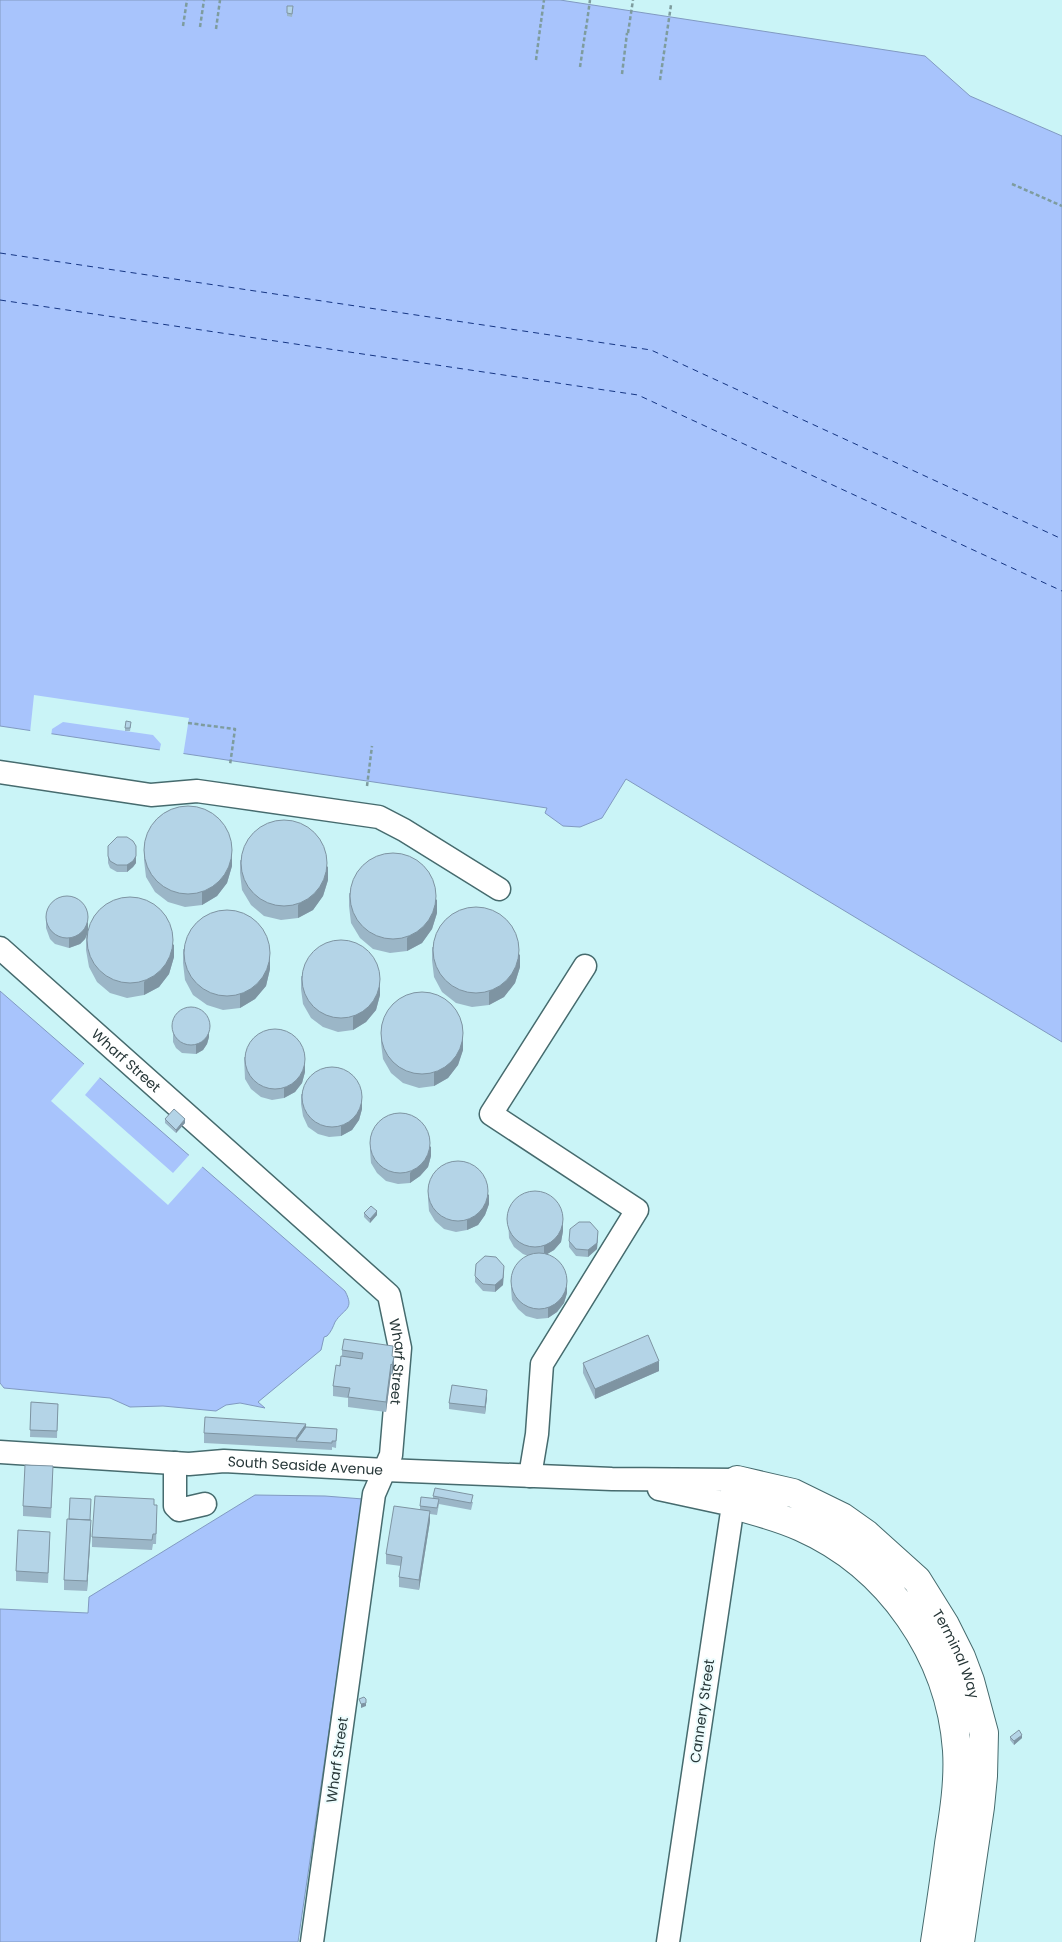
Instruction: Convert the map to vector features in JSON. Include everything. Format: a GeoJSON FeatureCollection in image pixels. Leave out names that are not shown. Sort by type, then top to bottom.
{"type":"FeatureCollection","features":[{"type":"Feature","properties":{"kind":"main road","name":"Terminal Way"},"geometry":{"type":"LineString","coordinates":[[735,1492],[775,1516],[802,1527],[859,1562],[904,1608],[932,1656],[947,1696],[957,1750],[955,1805],[935,1942]]}},
{"type":"Feature","properties":{"kind":"main road","name":"Terminal Way"},"geometry":{"type":"LineString","coordinates":[[735,1492],[793,1493],[842,1518],[866,1534],[917,1580],[946,1625],[962,1658],[984,1733],[980,1807],[960,1942]]}},
{"type":"Feature","properties":{"kind":"street"},"geometry":{"type":"LineString","coordinates":[[0,772],[152,795],[197,791],[379,817],[404,830],[500,889]]}},
{"type":"Feature","properties":{"kind":"street","name":"Wharf Street"},"geometry":{"type":"LineString","coordinates":[[0,948],[389,1295],[400,1348],[391,1455],[374,1494],[312,1942]]}},
{"type":"Feature","properties":{"kind":"street"},"geometry":{"type":"LineString","coordinates":[[530,1476],[537,1434],[542,1364],[637,1210],[491,1114],[586,966]]}},
{"type":"Feature","properties":{"kind":"street","name":"South Seaside Avenue"},"geometry":{"type":"LineString","coordinates":[[0,1452],[176,1463],[224,1461],[385,1470],[612,1479],[735,1492]]}},
{"type":"Feature","properties":{"kind":"street"},"geometry":{"type":"LineString","coordinates":[[176,1463],[175,1506],[180,1510],[205,1504]]}},
{"type":"Feature","properties":{"kind":"street","name":"Cannery Street"},"geometry":{"type":"LineString","coordinates":[[668,1942],[735,1492]]}},
{"type":"Feature","properties":{"kind":"path"},"geometry":{"type":"LineString","coordinates":[[184,26],[187,0]]}},
{"type":"Feature","properties":{"kind":"path"},"geometry":{"type":"LineString","coordinates":[[200,27],[204,0]]}},
{"type":"Feature","properties":{"kind":"path"},"geometry":{"type":"LineString","coordinates":[[216,29],[220,0]]}},
{"type":"Feature","properties":{"kind":"path"},"geometry":{"type":"LineString","coordinates":[[536,60],[544,0]]}},
{"type":"Feature","properties":{"kind":"path"},"geometry":{"type":"LineString","coordinates":[[580,67],[590,0]]}},
{"type":"Feature","properties":{"kind":"path"},"geometry":{"type":"LineString","coordinates":[[626,39],[634,0]]}},
{"type":"Feature","properties":{"kind":"path"},"geometry":{"type":"LineString","coordinates":[[660,80],[671,5]]}},
{"type":"Feature","properties":{"kind":"path"},"geometry":{"type":"LineString","coordinates":[[540,28],[541,21]]}},
{"type":"Feature","properties":{"kind":"path"},"geometry":{"type":"LineString","coordinates":[[585,32],[586,27]]}},
{"type":"Feature","properties":{"kind":"path"},"geometry":{"type":"LineString","coordinates":[[622,74],[627,33]]}},
{"type":"Feature","properties":{"kind":"path"},"geometry":{"type":"LineString","coordinates":[[1012,184],[1062,206]]}},
{"type":"Feature","properties":{"kind":"path"},"geometry":{"type":"LineString","coordinates":[[188,723],[235,729],[230,765]]}},
{"type":"Feature","properties":{"kind":"path"},"geometry":{"type":"LineString","coordinates":[[367,786],[372,746]]}},
{"type":"Feature","properties":{"kind":"water"},"geometry":{"type":"Polygon","coordinates":[[[0,0],[560,0],[925,56],[970,96],[1062,136],[1062,1042],[626,779],[602,818],[580,827],[563,826],[545,813],[547,808],[0,726],[0,0]]]}},
{"type":"Feature","properties":{"kind":"water"},"geometry":{"type":"Polygon","coordinates":[[[0,991],[345,1291],[349,1305],[338,1317],[327,1336],[324,1337],[321,1350],[258,1402],[265,1408],[240,1403],[226,1405],[216,1411],[163,1406],[130,1407],[110,1398],[4,1388],[0,1383],[0,991]]]}},
{"type":"Feature","properties":{"kind":"water"},"geometry":{"type":"Polygon","coordinates":[[[255,1495],[325,1496],[363,1499],[298,1942],[0,1942],[0,1609],[88,1613],[89,1597],[255,1495]]]}},
{"type":"Feature","properties":{"kind":"pier"},"geometry":{"type":"Polygon","coordinates":[[[34,695],[189,718],[183,756],[159,753],[161,744],[153,735],[63,722],[52,729],[51,737],[30,733],[34,695]]]}},
{"type":"Feature","properties":{"kind":"pier"},"geometry":{"type":"Polygon","coordinates":[[[86,1062],[101,1076],[85,1095],[173,1173],[191,1153],[204,1165],[168,1205],[51,1101],[86,1062]]]}},
{"type":"Feature","properties":{"kind":"building"},"geometry":{"type":"Polygon","coordinates":[[[287,6],[293,6],[292,14],[287,13],[287,6]]]}},
{"type":"Feature","properties":{"kind":"building"},"geometry":{"type":"Polygon","coordinates":[[[126,721],[131,722],[130,728],[125,728],[126,721]]]}},
{"type":"Feature","properties":{"kind":"building"},"geometry":{"type":"Polygon","coordinates":[[[188,806],[205,810],[219,819],[228,833],[232,850],[228,867],[219,881],[205,890],[188,894],[171,890],[157,881],[148,867],[144,850],[148,833],[157,819],[171,810],[188,806]]]}},
{"type":"Feature","properties":{"kind":"building"},"geometry":{"type":"Polygon","coordinates":[[[276,820],[292,820],[301,823],[315,832],[324,846],[327,863],[324,880],[315,894],[301,903],[292,906],[276,906],[260,899],[248,887],[241,871],[241,855],[248,839],[260,827],[276,820]]]}},
{"type":"Feature","properties":{"kind":"building"},"geometry":{"type":"Polygon","coordinates":[[[117,837],[127,837],[136,846],[136,856],[127,865],[117,865],[110,861],[108,856],[108,846],[117,837]]]}},
{"type":"Feature","properties":{"kind":"building"},"geometry":{"type":"Polygon","coordinates":[[[385,853],[401,853],[410,856],[424,865],[433,879],[436,896],[433,913],[424,927],[410,936],[401,939],[385,939],[369,932],[357,920],[350,904],[350,888],[357,872],[369,860],[385,853]]]}},
{"type":"Feature","properties":{"kind":"building"},"geometry":{"type":"Polygon","coordinates":[[[67,896],[82,902],[88,917],[82,932],[67,938],[52,932],[46,917],[52,902],[67,896]]]}},
{"type":"Feature","properties":{"kind":"building"},"geometry":{"type":"Polygon","coordinates":[[[122,897],[138,897],[147,900],[161,909],[170,923],[173,940],[170,957],[161,971],[147,980],[138,983],[122,983],[106,976],[94,964],[87,948],[87,932],[94,916],[106,904],[122,897]]]}},
{"type":"Feature","properties":{"kind":"building"},"geometry":{"type":"Polygon","coordinates":[[[468,907],[484,907],[493,910],[507,919],[516,933],[519,950],[516,967],[507,981],[493,990],[484,993],[468,993],[452,986],[440,974],[433,958],[433,942],[440,926],[452,914],[468,907]]]}},
{"type":"Feature","properties":{"kind":"building"},"geometry":{"type":"Polygon","coordinates":[[[219,910],[235,910],[244,913],[258,922],[267,936],[270,953],[267,970],[258,984],[244,993],[235,996],[219,996],[203,989],[191,977],[184,961],[184,945],[191,929],[203,917],[219,910]]]}},
{"type":"Feature","properties":{"kind":"building"},"geometry":{"type":"Polygon","coordinates":[[[333,940],[349,940],[363,946],[374,957],[380,971],[380,987],[374,1001],[363,1012],[349,1018],[333,1018],[319,1012],[308,1001],[302,987],[302,971],[308,957],[319,946],[333,940]]]}},
{"type":"Feature","properties":{"kind":"building"},"geometry":{"type":"Polygon","coordinates":[[[422,992],[438,995],[451,1004],[460,1017],[463,1033],[460,1049],[451,1062],[438,1071],[422,1074],[406,1071],[393,1062],[384,1049],[381,1033],[384,1017],[393,1004],[406,995],[422,992]]]}},
{"type":"Feature","properties":{"kind":"building"},"geometry":{"type":"Polygon","coordinates":[[[191,1007],[204,1013],[210,1026],[204,1039],[191,1045],[178,1039],[172,1026],[178,1013],[191,1007]]]}},
{"type":"Feature","properties":{"kind":"building"},"geometry":{"type":"Polygon","coordinates":[[[269,1029],[281,1029],[292,1034],[300,1042],[305,1053],[303,1071],[292,1084],[281,1089],[269,1089],[258,1084],[250,1076],[245,1065],[245,1053],[250,1042],[258,1034],[269,1029]]]}},
{"type":"Feature","properties":{"kind":"building"},"geometry":{"type":"Polygon","coordinates":[[[326,1067],[338,1067],[349,1072],[357,1080],[362,1091],[360,1109],[349,1122],[338,1127],[326,1127],[315,1122],[307,1114],[302,1103],[302,1091],[307,1080],[315,1072],[326,1067]]]}},
{"type":"Feature","properties":{"kind":"building"},"geometry":{"type":"Polygon","coordinates":[[[174,1109],[185,1119],[176,1130],[165,1119],[174,1109]]]}},
{"type":"Feature","properties":{"kind":"building"},"geometry":{"type":"Polygon","coordinates":[[[394,1113],[406,1113],[417,1118],[425,1126],[430,1137],[428,1155],[417,1168],[406,1173],[394,1173],[383,1168],[375,1160],[370,1149],[370,1137],[375,1126],[383,1118],[394,1113]]]}},
{"type":"Feature","properties":{"kind":"building"},"geometry":{"type":"Polygon","coordinates":[[[452,1161],[464,1161],[475,1166],[483,1174],[488,1185],[486,1203],[475,1216],[464,1221],[452,1221],[441,1216],[433,1208],[428,1197],[428,1185],[433,1174],[441,1166],[452,1161]]]}},
{"type":"Feature","properties":{"kind":"building"},"geometry":{"type":"Polygon","coordinates":[[[535,1191],[546,1193],[555,1199],[561,1208],[563,1219],[561,1230],[555,1239],[546,1245],[535,1247],[524,1245],[515,1239],[509,1230],[507,1219],[509,1208],[515,1199],[524,1193],[535,1191]]]}},
{"type":"Feature","properties":{"kind":"building"},"geometry":{"type":"Polygon","coordinates":[[[371,1206],[377,1211],[370,1219],[364,1213],[371,1206]]]}},
{"type":"Feature","properties":{"kind":"building"},"geometry":{"type":"Polygon","coordinates":[[[579,1222],[590,1222],[598,1231],[597,1243],[588,1250],[576,1249],[569,1241],[570,1229],[579,1222]]]}},
{"type":"Feature","properties":{"kind":"building"},"geometry":{"type":"Polygon","coordinates":[[[539,1253],[550,1255],[559,1261],[565,1270],[567,1281],[565,1292],[559,1301],[550,1307],[539,1309],[528,1307],[519,1301],[513,1292],[511,1281],[513,1270],[519,1261],[528,1255],[539,1253]]]}},
{"type":"Feature","properties":{"kind":"building"},"geometry":{"type":"Polygon","coordinates":[[[485,1256],[496,1257],[504,1266],[503,1278],[495,1285],[483,1284],[475,1276],[476,1264],[485,1256]]]}},
{"type":"Feature","properties":{"kind":"building"},"geometry":{"type":"Polygon","coordinates":[[[648,1335],[659,1361],[595,1389],[583,1363],[648,1335]]]}},
{"type":"Feature","properties":{"kind":"building"},"geometry":{"type":"Polygon","coordinates":[[[344,1339],[393,1346],[392,1356],[394,1357],[391,1364],[386,1402],[348,1397],[350,1388],[333,1386],[336,1365],[340,1366],[341,1356],[362,1359],[363,1353],[342,1350],[344,1339]]]}},
{"type":"Feature","properties":{"kind":"building"},"geometry":{"type":"Polygon","coordinates":[[[452,1385],[487,1390],[485,1407],[449,1403],[452,1385]]]}},
{"type":"Feature","properties":{"kind":"building"},"geometry":{"type":"Polygon","coordinates":[[[31,1402],[58,1404],[57,1431],[30,1430],[31,1402]]]}},
{"type":"Feature","properties":{"kind":"building"},"geometry":{"type":"Polygon","coordinates":[[[205,1417],[306,1424],[296,1438],[204,1433],[205,1417]]]}},
{"type":"Feature","properties":{"kind":"building"},"geometry":{"type":"Polygon","coordinates":[[[306,1427],[337,1429],[336,1441],[332,1441],[332,1443],[296,1441],[306,1427]]]}},
{"type":"Feature","properties":{"kind":"building"},"geometry":{"type":"Polygon","coordinates":[[[25,1465],[53,1466],[51,1508],[23,1506],[25,1465]]]}},
{"type":"Feature","properties":{"kind":"building"},"geometry":{"type":"Polygon","coordinates":[[[435,1488],[473,1495],[471,1503],[433,1496],[435,1488]]]}},
{"type":"Feature","properties":{"kind":"building"},"geometry":{"type":"Polygon","coordinates":[[[95,1496],[154,1499],[154,1505],[157,1505],[156,1534],[153,1534],[152,1540],[92,1537],[95,1496]]]}},
{"type":"Feature","properties":{"kind":"building"},"geometry":{"type":"Polygon","coordinates":[[[421,1497],[439,1499],[437,1508],[420,1506],[421,1497]]]}},
{"type":"Feature","properties":{"kind":"building"},"geometry":{"type":"Polygon","coordinates":[[[70,1498],[91,1499],[90,1520],[69,1519],[70,1498]]]}},
{"type":"Feature","properties":{"kind":"building"},"geometry":{"type":"Polygon","coordinates":[[[394,1506],[430,1511],[419,1580],[399,1577],[402,1557],[386,1554],[394,1506]]]}},
{"type":"Feature","properties":{"kind":"building"},"geometry":{"type":"Polygon","coordinates":[[[67,1519],[91,1520],[87,1581],[64,1580],[67,1519]]]}},
{"type":"Feature","properties":{"kind":"building"},"geometry":{"type":"Polygon","coordinates":[[[18,1530],[50,1532],[48,1573],[16,1571],[18,1530]]]}},
{"type":"Feature","properties":{"kind":"building"},"geometry":{"type":"Polygon","coordinates":[[[364,1697],[366,1703],[361,1704],[359,1699],[364,1697]]]}},
{"type":"Feature","properties":{"kind":"building"},"geometry":{"type":"Polygon","coordinates":[[[1019,1730],[1022,1735],[1014,1741],[1010,1737],[1019,1730]]]}},
{"type":"Feature","properties":{"kind":"ferry route"},"geometry":{"type":"LineString","coordinates":[[0,253],[651,350],[1062,539]]}},
{"type":"Feature","properties":{"kind":"ferry route"},"geometry":{"type":"LineString","coordinates":[[0,300],[638,395],[1062,591]]}}]}
